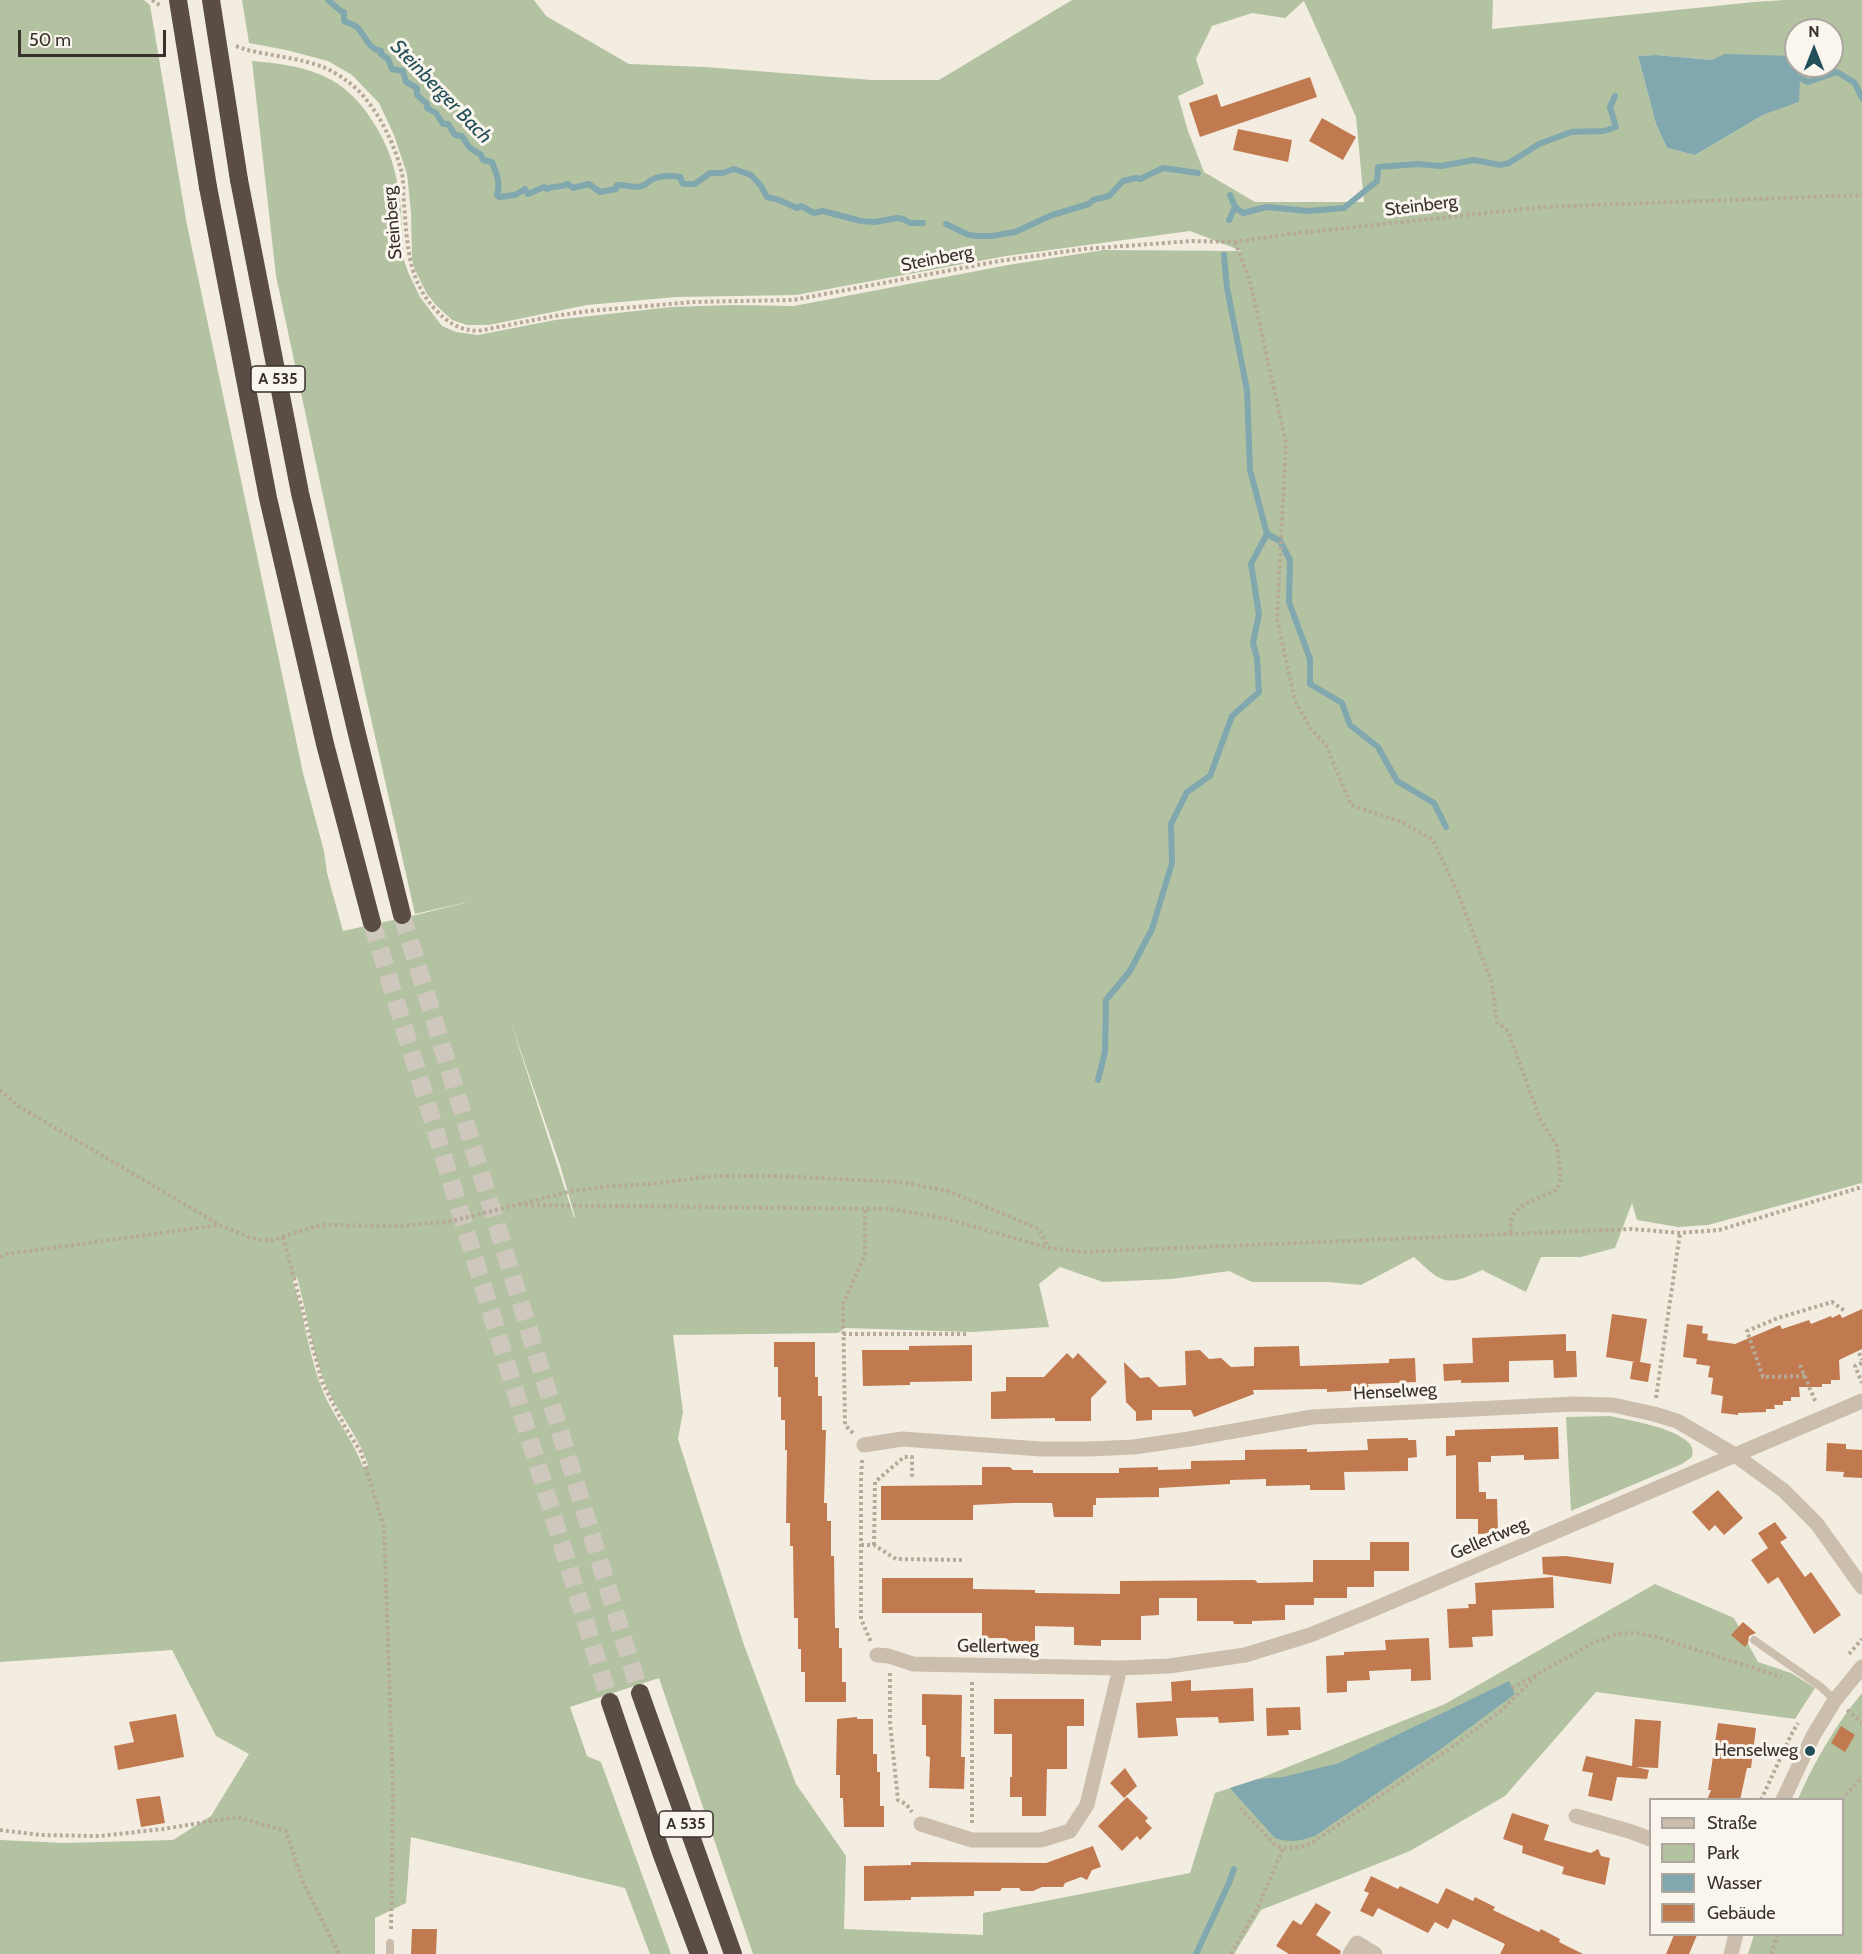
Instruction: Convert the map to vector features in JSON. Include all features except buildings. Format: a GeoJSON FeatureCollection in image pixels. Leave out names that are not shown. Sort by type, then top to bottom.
{"type":"FeatureCollection","features":[{"type":"Feature","properties":{"kind":"highway","name":"A 535"},"geometry":{"type":"LineString","coordinates":[[178,0],[208,187],[268,498],[325,744],[372,923]]}},
{"type":"Feature","properties":{"kind":"highway","name":"A 535"},"geometry":{"type":"LineString","coordinates":[[211,0],[239,180],[300,493],[402,915]]}},
{"type":"Feature","properties":{"kind":"highway","name":"A 535"},"geometry":{"type":"LineString","coordinates":[[640,1693],[733,1954]]}},
{"type":"Feature","properties":{"kind":"highway","name":"A 535"},"geometry":{"type":"LineString","coordinates":[[610,1702],[662,1855],[699,1954]]}},
{"type":"Feature","properties":{"kind":"street","name":"Gellertweg"},"geometry":{"type":"LineString","coordinates":[[883,1656],[913,1664],[1120,1668],[1169,1666],[1245,1655],[1310,1635],[1367,1612],[1862,1401]]}},
{"type":"Feature","properties":{"kind":"street","name":"Henselweg"},"geometry":{"type":"LineString","coordinates":[[864,1445],[902,1439],[1041,1449],[1089,1449],[1156,1444],[1312,1416],[1574,1404],[1613,1405],[1677,1421],[1735,1455],[1783,1490],[1817,1524],[1862,1587]]}},
{"type":"Feature","properties":{"kind":"street"},"geometry":{"type":"LineString","coordinates":[[1784,1798],[1813,1736],[1835,1700],[1862,1667]]}},
{"type":"Feature","properties":{"kind":"street"},"geometry":{"type":"LineString","coordinates":[[921,1824],[972,1840],[1041,1840],[1070,1831],[1087,1805],[1120,1668]]}},
{"type":"Feature","properties":{"kind":"street"},"geometry":{"type":"LineString","coordinates":[[1576,1816],[1649,1839]]}},
{"type":"Feature","properties":{"kind":"street"},"geometry":{"type":"LineString","coordinates":[[1731,1954],[1736,1936]]}},
{"type":"Feature","properties":{"kind":"street"},"geometry":{"type":"LineString","coordinates":[[1350,1954],[1357,1942],[1376,1954]]}},
{"type":"Feature","properties":{"kind":"lane"},"geometry":{"type":"LineString","coordinates":[[1754,1640],[1821,1687],[1835,1700]]}},
{"type":"Feature","properties":{"kind":"lane"},"geometry":{"type":"LineString","coordinates":[[390,1943],[390,1954]]}},
{"type":"Feature","properties":{"kind":"path","name":"Steinberg"},"geometry":{"type":"LineString","coordinates":[[228,42],[247,50],[324,67],[349,82],[373,107],[390,138],[402,174],[409,259],[414,277],[424,295],[440,315],[450,324],[466,330],[478,331],[554,316],[600,310],[693,302],[793,300],[999,261],[1084,249],[1192,240],[1235,242],[1289,234],[1543,207],[1862,195]]}},
{"type":"Feature","properties":{"kind":"path"},"geometry":{"type":"LineString","coordinates":[[1235,242],[1250,282],[1286,443],[1277,619],[1296,701],[1311,729],[1326,745],[1351,805],[1404,823],[1433,840],[1458,893],[1492,983],[1497,1022],[1508,1031],[1539,1119],[1557,1146],[1561,1178],[1558,1189],[1521,1205],[1512,1217],[1510,1234]]}},
{"type":"Feature","properties":{"kind":"path"},"geometry":{"type":"LineString","coordinates":[[0,1090],[18,1106],[220,1225],[256,1239],[283,1238],[310,1227],[324,1225],[403,1226],[452,1221],[602,1186],[650,1184],[712,1176],[776,1176],[899,1182],[948,1191],[1039,1230],[1048,1248]]}},
{"type":"Feature","properties":{"kind":"path"},"geometry":{"type":"LineString","coordinates":[[519,1205],[891,1209],[944,1218],[1048,1248],[1083,1252],[1631,1229],[1680,1233],[1719,1230],[1862,1187]]}},
{"type":"Feature","properties":{"kind":"path"},"geometry":{"type":"LineString","coordinates":[[845,1425],[843,1304],[865,1255],[865,1208]]}},
{"type":"Feature","properties":{"kind":"path"},"geometry":{"type":"LineString","coordinates":[[0,1257],[18,1252],[220,1225]]}},
{"type":"Feature","properties":{"kind":"path"},"geometry":{"type":"LineString","coordinates":[[1654,1414],[1680,1233]]}},
{"type":"Feature","properties":{"kind":"path"},"geometry":{"type":"LineString","coordinates":[[283,1238],[322,1383],[361,1452],[384,1527],[393,1789],[390,1943]]}},
{"type":"Feature","properties":{"kind":"path"},"geometry":{"type":"LineString","coordinates":[[1805,1376],[1763,1377],[1747,1331],[1778,1318],[1832,1302],[1845,1311]]}},
{"type":"Feature","properties":{"kind":"path"},"geometry":{"type":"LineString","coordinates":[[843,1334],[967,1334]]}},
{"type":"Feature","properties":{"kind":"path"},"geometry":{"type":"LineString","coordinates":[[1859,1353],[1862,1362],[1855,1366],[1862,1383]]}},
{"type":"Feature","properties":{"kind":"path"},"geometry":{"type":"LineString","coordinates":[[1800,1365],[1807,1382]]}},
{"type":"Feature","properties":{"kind":"path"},"geometry":{"type":"LineString","coordinates":[[874,1545],[875,1482],[904,1457],[912,1457],[912,1478]]}},
{"type":"Feature","properties":{"kind":"path"},"geometry":{"type":"LineString","coordinates":[[861,1480],[861,1619],[883,1656],[898,1800],[906,1804],[921,1824]]}},
{"type":"Feature","properties":{"kind":"path"},"geometry":{"type":"LineString","coordinates":[[861,1545],[874,1545],[896,1559],[963,1560]]}},
{"type":"Feature","properties":{"kind":"path"},"geometry":{"type":"LineString","coordinates":[[1512,1688],[1595,1642],[1608,1636],[1627,1633],[1657,1637],[1790,1680]]}},
{"type":"Feature","properties":{"kind":"path"},"geometry":{"type":"LineString","coordinates":[[972,1666],[972,1840]]}},
{"type":"Feature","properties":{"kind":"path"},"geometry":{"type":"LineString","coordinates":[[1239,1808],[1276,1846],[1302,1847],[1310,1844],[1460,1742],[1494,1716],[1536,1676]]}},
{"type":"Feature","properties":{"kind":"path"},"geometry":{"type":"LineString","coordinates":[[1844,1798],[1862,1777]]}},
{"type":"Feature","properties":{"kind":"path"},"geometry":{"type":"LineString","coordinates":[[0,1830],[40,1835],[100,1836],[237,1817],[286,1831],[302,1880],[339,1954]]}},
{"type":"Feature","properties":{"kind":"path"},"geometry":{"type":"LineString","coordinates":[[1231,1954],[1260,1903],[1283,1848]]}},
{"type":"Feature","properties":{"kind":"path"},"geometry":{"type":"LineString","coordinates":[[1771,1954],[1778,1936]]}},
{"type":"Feature","properties":{"kind":"green space"},"geometry":{"type":"Polygon","coordinates":[[[0,0],[144,0],[150,5],[187,225],[303,773],[343,931],[472,901],[415,914],[276,276],[252,61],[292,66],[326,77],[354,97],[366,112],[384,141],[395,171],[401,208],[404,260],[408,272],[420,297],[442,326],[456,332],[478,335],[555,320],[671,307],[794,306],[1008,265],[1104,250],[1242,251],[1190,231],[1006,256],[796,295],[676,297],[587,305],[489,325],[467,325],[452,320],[436,305],[427,294],[415,270],[412,259],[407,174],[394,135],[379,103],[352,75],[328,61],[249,43],[242,0],[534,0],[546,16],[629,64],[705,67],[872,80],[939,80],[1072,0],[1493,0],[1492,29],[1754,2],[1862,0],[1862,1183],[1708,1225],[1678,1227],[1637,1220],[1632,1203],[1615,1248],[1581,1257],[1541,1257],[1526,1292],[1482,1270],[1460,1279],[1445,1280],[1432,1273],[1414,1257],[1361,1285],[1328,1282],[1252,1282],[1229,1271],[1172,1279],[1103,1282],[1060,1267],[1039,1284],[1049,1327],[972,1332],[845,1328],[838,1333],[673,1335],[683,1412],[678,1439],[744,1645],[796,1784],[846,1856],[844,1929],[983,1935],[983,1913],[1190,1873],[1215,1793],[1258,1779],[1445,1704],[1655,1584],[1734,1618],[1758,1662],[1791,1673],[1815,1688],[1795,1719],[1596,1692],[1505,1796],[1410,1851],[1261,1910],[1234,1954],[753,1954],[659,1678],[570,1707],[587,1756],[601,1762],[671,1954],[650,1954],[625,1888],[411,1837],[406,1903],[375,1918],[375,1954],[0,1954],[0,1840],[64,1843],[173,1840],[211,1816],[249,1754],[216,1736],[172,1650],[0,1662],[0,0]],[[1304,1],[1285,18],[1252,13],[1212,26],[1196,59],[1204,84],[1178,96],[1188,131],[1204,172],[1255,202],[1364,202],[1356,117],[1304,1]],[[1656,55],[1638,56],[1656,124],[1667,148],[1695,155],[1763,115],[1799,102],[1712,60],[1656,55]],[[510,1020],[574,1217],[560,1165],[510,1020]],[[297,1277],[292,1278],[314,1365],[324,1394],[355,1448],[363,1467],[368,1465],[364,1455],[331,1396],[321,1373],[297,1277]]]}},
{"type":"Feature","properties":{"kind":"green space"},"geometry":{"type":"Polygon","coordinates":[[[1610,1416],[1652,1425],[1682,1437],[1690,1445],[1692,1457],[1682,1464],[1571,1511],[1566,1417],[1610,1416]]]}},
{"type":"Feature","properties":{"kind":"green space"},"geometry":{"type":"Polygon","coordinates":[[[1862,1693],[1862,1954],[1748,1954],[1754,1936],[1844,1936],[1844,1798],[1798,1798],[1811,1771],[1843,1717],[1862,1693]]]}},
{"type":"Feature","properties":{"kind":"water"},"geometry":{"type":"Polygon","coordinates":[[[1725,54],[1784,56],[1784,78],[1800,78],[1799,102],[1763,115],[1695,155],[1667,148],[1656,124],[1638,56],[1656,55],[1712,60],[1725,54]]]}},
{"type":"Feature","properties":{"kind":"water"},"geometry":{"type":"Polygon","coordinates":[[[1509,1681],[1515,1694],[1438,1751],[1315,1836],[1295,1841],[1275,1838],[1230,1788],[1258,1779],[1283,1777],[1339,1763],[1509,1681]]]}},
{"type":"Feature","properties":{"kind":"waterway","name":"Steinberger Bach"},"geometry":{"type":"LineString","coordinates":[[328,0],[344,12],[344,21],[357,27],[370,45],[381,51],[381,54],[388,59],[392,69],[403,71],[406,82],[417,88],[417,95],[427,104],[427,108],[436,113],[443,124],[448,124],[455,135],[462,136],[469,147],[481,155],[483,160],[492,162],[498,178],[497,195],[499,197],[515,195],[525,189],[528,194],[544,187],[547,189],[568,184],[573,188],[589,184],[600,192],[616,189],[617,185],[639,187],[665,176],[680,177],[683,184],[695,184],[710,173],[723,173],[734,169],[751,175],[767,197],[797,208],[801,206],[814,213],[823,211],[861,221],[875,222],[897,218],[910,223],[923,223]]}},
{"type":"Feature","properties":{"kind":"waterway","name":"Steinberger Bach"},"geometry":{"type":"LineString","coordinates":[[1793,79],[1800,78],[1808,82],[1837,72],[1855,83],[1862,98]]}},
{"type":"Feature","properties":{"kind":"waterway","name":"Steinberger Bach"},"geometry":{"type":"LineString","coordinates":[[1230,195],[1235,207],[1243,213],[1267,207],[1308,211],[1344,208],[1377,181],[1378,167],[1418,164],[1441,166],[1474,160],[1500,165],[1509,163],[1539,144],[1571,132],[1604,131],[1616,127],[1610,107],[1615,96]]}},
{"type":"Feature","properties":{"kind":"waterway","name":"Steinberger Bach"},"geometry":{"type":"LineString","coordinates":[[946,224],[969,235],[977,236],[1015,232],[1052,215],[1109,196],[1123,181],[1140,179],[1163,168],[1198,173]]}},
{"type":"Feature","properties":{"kind":"waterway"},"geometry":{"type":"LineString","coordinates":[[1229,220],[1235,207]]}},
{"type":"Feature","properties":{"kind":"waterway"},"geometry":{"type":"LineString","coordinates":[[1098,1080],[1105,1052],[1106,1000],[1130,971],[1152,929],[1172,863],[1171,824],[1187,792],[1210,776],[1232,716],[1259,692],[1257,658],[1253,643],[1259,614],[1251,564],[1267,534],[1250,470],[1247,390],[1227,288],[1224,255]]}},
{"type":"Feature","properties":{"kind":"waterway"},"geometry":{"type":"LineString","coordinates":[[1267,534],[1280,541],[1290,560],[1289,602],[1310,659],[1310,684],[1342,703],[1350,725],[1378,747],[1397,781],[1434,803],[1446,827]]}},
{"type":"Feature","properties":{"kind":"waterway"},"geometry":{"type":"LineString","coordinates":[[1196,1954],[1234,1869]]}},
{"type":"Feature","properties":{"kind":"tunnel"},"geometry":{"type":"LineString","coordinates":[[402,915],[640,1693]]}},
{"type":"Feature","properties":{"kind":"tunnel"},"geometry":{"type":"LineString","coordinates":[[372,923],[610,1702]]}},
{"type":"Feature","properties":{"kind":"place","name":"Henselweg"},"geometry":{"type":"Point","coordinates":[1810,1751]}}]}
